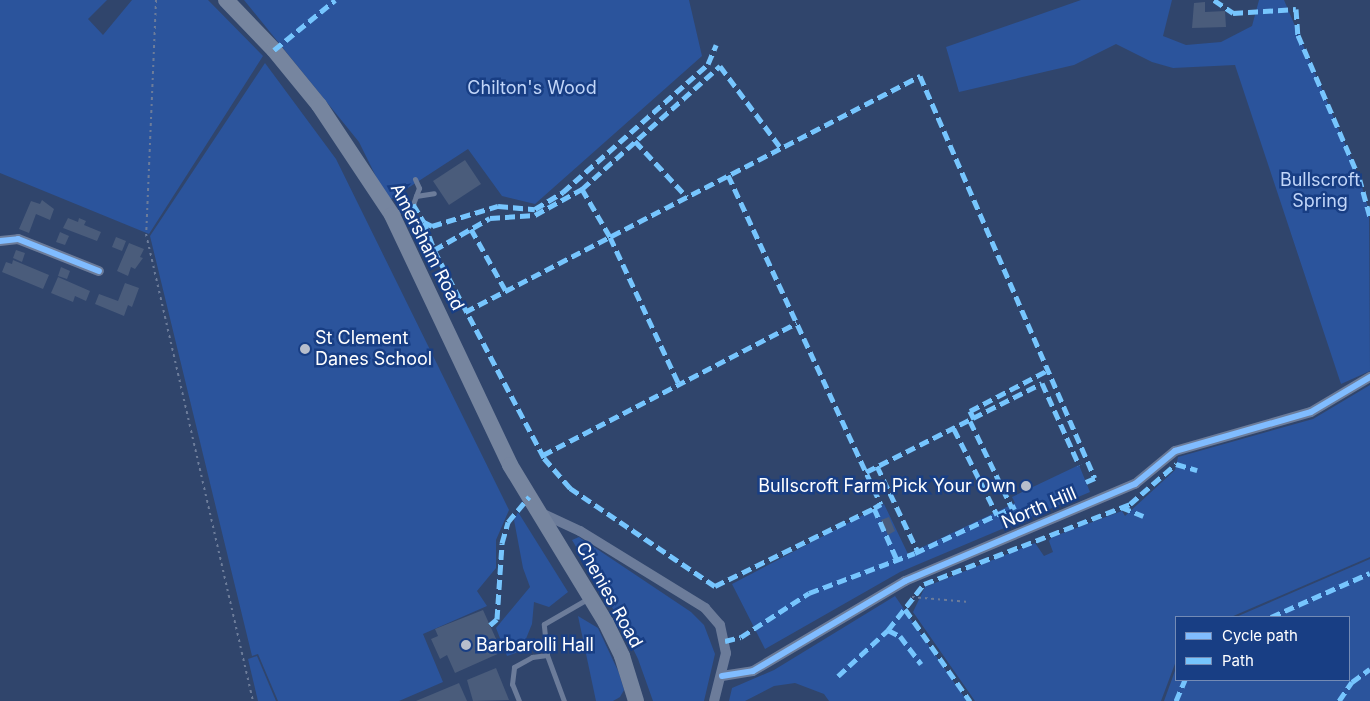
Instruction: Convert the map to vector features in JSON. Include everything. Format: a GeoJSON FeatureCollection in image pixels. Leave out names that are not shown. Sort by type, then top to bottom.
{"type":"FeatureCollection","features":[{"type":"Feature","properties":{"kind":"main road","name":"Amersham Road"},"geometry":{"type":"LineString","coordinates":[[226,0],[274,50],[319,105],[392,215],[510,465],[538,512]]}},
{"type":"Feature","properties":{"kind":"main road","name":"Chenies Road"},"geometry":{"type":"LineString","coordinates":[[538,512],[622,656],[634,700]]}},
{"type":"Feature","properties":{"kind":"street"},"geometry":{"type":"LineString","coordinates":[[0,241],[18,239],[98,271]]}},
{"type":"Feature","properties":{"kind":"street","name":"North Hill"},"geometry":{"type":"LineString","coordinates":[[722,676],[753,671],[905,581],[1135,484],[1175,451],[1311,412],[1370,377]]}},
{"type":"Feature","properties":{"kind":"street"},"geometry":{"type":"LineString","coordinates":[[538,512],[580,530],[705,608],[720,625],[725,641],[722,676],[714,701]]}},
{"type":"Feature","properties":{"kind":"lane"},"geometry":{"type":"LineString","coordinates":[[392,215],[413,204],[419,188],[415,179]]}},
{"type":"Feature","properties":{"kind":"lane"},"geometry":{"type":"LineString","coordinates":[[416,196],[434,193]]}},
{"type":"Feature","properties":{"kind":"lane"},"geometry":{"type":"LineString","coordinates":[[564,701],[547,655],[544,624],[589,597]]}},
{"type":"Feature","properties":{"kind":"lane"},"geometry":{"type":"LineString","coordinates":[[519,701],[512,684],[514,667],[532,657],[547,655]]}},
{"type":"Feature","properties":{"kind":"path"},"geometry":{"type":"LineString","coordinates":[[156,0],[146,234],[253,701]]}},
{"type":"Feature","properties":{"kind":"path"},"geometry":{"type":"LineString","coordinates":[[912,597],[969,602]]}},
{"type":"Feature","properties":{"kind":"green space"},"geometry":{"type":"Polygon","coordinates":[[[0,0],[107,0],[88,19],[103,35],[132,0],[208,0],[263,56],[149,234],[0,173],[0,0]]]}},
{"type":"Feature","properties":{"kind":"green space","name":"Chilton's Wood"},"geometry":{"type":"Polygon","coordinates":[[[244,0],[689,0],[702,56],[535,204],[502,196],[468,149],[388,201],[359,142],[244,0]]]}},
{"type":"Feature","properties":{"kind":"green space","name":"Bullscroft Spring"},"geometry":{"type":"Polygon","coordinates":[[[1081,0],[1172,0],[1163,36],[1186,45],[1221,42],[1252,26],[1259,0],[1284,0],[1359,177],[1369,210],[1370,371],[1341,384],[1235,65],[1173,68],[1152,62],[1116,44],[1074,65],[959,92],[946,47],[1081,0]]]}},
{"type":"Feature","properties":{"kind":"green space","name":"St Clement Danes School"},"geometry":{"type":"Polygon","coordinates":[[[265,63],[336,159],[509,510],[496,540],[496,568],[477,591],[487,606],[423,634],[443,682],[399,701],[278,701],[258,654],[252,656],[150,236],[265,63]]]}},
{"type":"Feature","properties":{"kind":"green space"},"geometry":{"type":"Polygon","coordinates":[[[1370,385],[1370,557],[1233,616],[1175,616],[1175,664],[1161,701],[975,701],[913,612],[925,587],[1035,543],[1044,556],[1053,552],[1049,541],[1052,537],[1122,511],[1125,516],[1175,470],[1178,457],[1313,419],[1370,385]]]}},
{"type":"Feature","properties":{"kind":"green space"},"geometry":{"type":"Polygon","coordinates":[[[1079,465],[1090,492],[900,572],[765,649],[732,584],[884,504],[908,554],[1015,503],[1012,497],[1079,465]]]}},
{"type":"Feature","properties":{"kind":"green space"},"geometry":{"type":"Polygon","coordinates":[[[518,512],[568,592],[549,607],[534,602],[532,624],[521,651],[507,656],[496,628],[530,587],[523,568],[514,520],[518,512]]]}},
{"type":"Feature","properties":{"kind":"green space"},"geometry":{"type":"Polygon","coordinates":[[[579,537],[691,612],[704,625],[715,654],[704,701],[653,701],[638,659],[616,614],[572,540],[579,537]]]}},
{"type":"Feature","properties":{"kind":"green space"},"geometry":{"type":"Polygon","coordinates":[[[1370,559],[1370,701],[1164,701],[1175,671],[1175,681],[1350,681],[1350,616],[1238,616],[1370,559]]]}},
{"type":"Feature","properties":{"kind":"green space"},"geometry":{"type":"Polygon","coordinates":[[[895,596],[967,701],[829,701],[824,694],[795,683],[774,686],[745,701],[729,701],[732,688],[774,670],[895,596]]]}},
{"type":"Feature","properties":{"kind":"green space"},"geometry":{"type":"Polygon","coordinates":[[[578,616],[598,628],[619,673],[624,690],[620,697],[613,701],[596,701],[578,616]]]}},
{"type":"Feature","properties":{"kind":"green space"},"geometry":{"type":"Polygon","coordinates":[[[257,656],[276,701],[258,701],[248,659],[257,656]]]}},
{"type":"Feature","properties":{"kind":"building"},"geometry":{"type":"Polygon","coordinates":[[[1205,2],[1205,12],[1225,11],[1226,27],[1192,28],[1194,3],[1205,2]]]}},
{"type":"Feature","properties":{"kind":"building"},"geometry":{"type":"Polygon","coordinates":[[[465,160],[481,184],[449,205],[433,181],[465,160]]]}},
{"type":"Feature","properties":{"kind":"building"},"geometry":{"type":"Polygon","coordinates":[[[42,200],[54,209],[50,220],[36,214],[29,233],[19,229],[31,201],[40,204],[42,200]]]}},
{"type":"Feature","properties":{"kind":"building"},"geometry":{"type":"Polygon","coordinates":[[[68,218],[78,222],[79,218],[86,221],[84,225],[101,232],[97,241],[63,228],[68,218]]]}},
{"type":"Feature","properties":{"kind":"building"},"geometry":{"type":"Polygon","coordinates":[[[60,232],[69,236],[65,245],[56,242],[60,232]]]}},
{"type":"Feature","properties":{"kind":"building"},"geometry":{"type":"Polygon","coordinates":[[[116,237],[126,241],[122,251],[112,247],[116,237]]]}},
{"type":"Feature","properties":{"kind":"building"},"geometry":{"type":"Polygon","coordinates":[[[129,243],[144,249],[140,257],[143,258],[135,269],[131,267],[128,276],[117,271],[129,243]]]}},
{"type":"Feature","properties":{"kind":"building"},"geometry":{"type":"Polygon","coordinates":[[[16,250],[25,253],[22,262],[13,258],[16,250]]]}},
{"type":"Feature","properties":{"kind":"building"},"geometry":{"type":"Polygon","coordinates":[[[13,260],[49,275],[43,289],[2,272],[6,262],[12,264],[13,260]]]}},
{"type":"Feature","properties":{"kind":"building"},"geometry":{"type":"Polygon","coordinates":[[[61,267],[70,271],[67,279],[58,276],[61,267]]]}},
{"type":"Feature","properties":{"kind":"building"},"geometry":{"type":"Polygon","coordinates":[[[58,277],[90,291],[86,301],[75,296],[73,302],[51,293],[58,277]]]}},
{"type":"Feature","properties":{"kind":"building"},"geometry":{"type":"Polygon","coordinates":[[[125,283],[139,288],[132,307],[128,305],[124,316],[95,304],[99,294],[118,301],[125,283]]]}},
{"type":"Feature","properties":{"kind":"building"},"geometry":{"type":"Polygon","coordinates":[[[889,517],[895,531],[888,535],[881,520],[889,517]]]}},
{"type":"Feature","properties":{"kind":"building","name":"Barbarolli Hall"},"geometry":{"type":"Polygon","coordinates":[[[483,610],[502,652],[455,673],[447,655],[440,659],[431,639],[438,636],[435,629],[483,610]]]}},
{"type":"Feature","properties":{"kind":"building"},"geometry":{"type":"Polygon","coordinates":[[[496,668],[509,700],[473,701],[467,680],[496,668]]]}},
{"type":"Feature","properties":{"kind":"building"},"geometry":{"type":"Polygon","coordinates":[[[459,683],[467,701],[416,701],[459,683]]]}},
{"type":"Feature","properties":{"kind":"marked path"},"geometry":{"type":"LineString","coordinates":[[274,50],[335,0]]}},
{"type":"Feature","properties":{"kind":"marked path"},"geometry":{"type":"LineString","coordinates":[[1214,0],[1233,13],[1296,9],[1298,35],[1359,177],[1370,217]]}},
{"type":"Feature","properties":{"kind":"marked path"},"geometry":{"type":"LineString","coordinates":[[413,204],[424,222],[432,226],[498,206],[535,209],[563,192],[708,64],[716,45]]}},
{"type":"Feature","properties":{"kind":"marked path"},"geometry":{"type":"LineString","coordinates":[[434,250],[490,218],[535,215],[582,189],[720,66],[781,148]]}},
{"type":"Feature","properties":{"kind":"marked path"},"geometry":{"type":"LineString","coordinates":[[465,312],[920,76],[1095,478],[1086,482]]}},
{"type":"Feature","properties":{"kind":"marked path"},"geometry":{"type":"LineString","coordinates":[[635,141],[687,197]]}},
{"type":"Feature","properties":{"kind":"marked path"},"geometry":{"type":"LineString","coordinates":[[728,175],[881,504],[874,508],[897,560]]}},
{"type":"Feature","properties":{"kind":"marked path"},"geometry":{"type":"LineString","coordinates":[[582,189],[610,237],[679,384]]}},
{"type":"Feature","properties":{"kind":"marked path"},"geometry":{"type":"LineString","coordinates":[[424,222],[434,250],[544,458],[570,488],[715,586],[874,508]]}},
{"type":"Feature","properties":{"kind":"marked path"},"geometry":{"type":"LineString","coordinates":[[471,229],[506,291]]}},
{"type":"Feature","properties":{"kind":"marked path"},"geometry":{"type":"LineString","coordinates":[[543,455],[797,323]]}},
{"type":"Feature","properties":{"kind":"marked path"},"geometry":{"type":"LineString","coordinates":[[974,419],[970,411],[1048,370]]}},
{"type":"Feature","properties":{"kind":"marked path"},"geometry":{"type":"LineString","coordinates":[[866,472],[1042,383],[1079,465]]}},
{"type":"Feature","properties":{"kind":"marked path"},"geometry":{"type":"LineString","coordinates":[[970,421],[1012,508]]}},
{"type":"Feature","properties":{"kind":"marked path"},"geometry":{"type":"LineString","coordinates":[[954,429],[997,515]]}},
{"type":"Feature","properties":{"kind":"marked path"},"geometry":{"type":"LineString","coordinates":[[838,676],[888,630],[924,584],[1130,504],[1176,464],[1197,470]]}},
{"type":"Feature","properties":{"kind":"marked path"},"geometry":{"type":"LineString","coordinates":[[877,466],[918,552]]}},
{"type":"Feature","properties":{"kind":"marked path"},"geometry":{"type":"LineString","coordinates":[[490,625],[497,619],[502,543],[508,522],[529,497]]}},
{"type":"Feature","properties":{"kind":"marked path"},"geometry":{"type":"LineString","coordinates":[[725,641],[741,637],[809,593],[915,553],[1016,506]]}},
{"type":"Feature","properties":{"kind":"marked path"},"geometry":{"type":"LineString","coordinates":[[1121,507],[1143,516]]}},
{"type":"Feature","properties":{"kind":"marked path"},"geometry":{"type":"LineString","coordinates":[[1273,616],[1370,573]]}},
{"type":"Feature","properties":{"kind":"marked path"},"geometry":{"type":"LineString","coordinates":[[905,609],[970,701]]}},
{"type":"Feature","properties":{"kind":"marked path"},"geometry":{"type":"LineString","coordinates":[[888,630],[900,636],[921,664]]}},
{"type":"Feature","properties":{"kind":"marked path"},"geometry":{"type":"LineString","coordinates":[[1339,701],[1352,682],[1370,669]]}},
{"type":"Feature","properties":{"kind":"marked path"},"geometry":{"type":"LineString","coordinates":[[1176,701],[1185,681]]}},
{"type":"Feature","properties":{"kind":"cycle path"},"geometry":{"type":"LineString","coordinates":[[0,241],[18,239],[99,271]]}},
{"type":"Feature","properties":{"kind":"cycle path"},"geometry":{"type":"LineString","coordinates":[[722,676],[753,671],[905,581],[1135,484],[1175,451],[1311,412],[1370,377]]}},
{"type":"Feature","properties":{"kind":"place","name":"St Clement Danes School"},"geometry":{"type":"Point","coordinates":[305,349]}},
{"type":"Feature","properties":{"kind":"place","name":"Bullscroft Farm Pick Your Own"},"geometry":{"type":"Point","coordinates":[1026,486]}},
{"type":"Feature","properties":{"kind":"place","name":"Barbarolli Hall"},"geometry":{"type":"Point","coordinates":[466,645]}}]}
